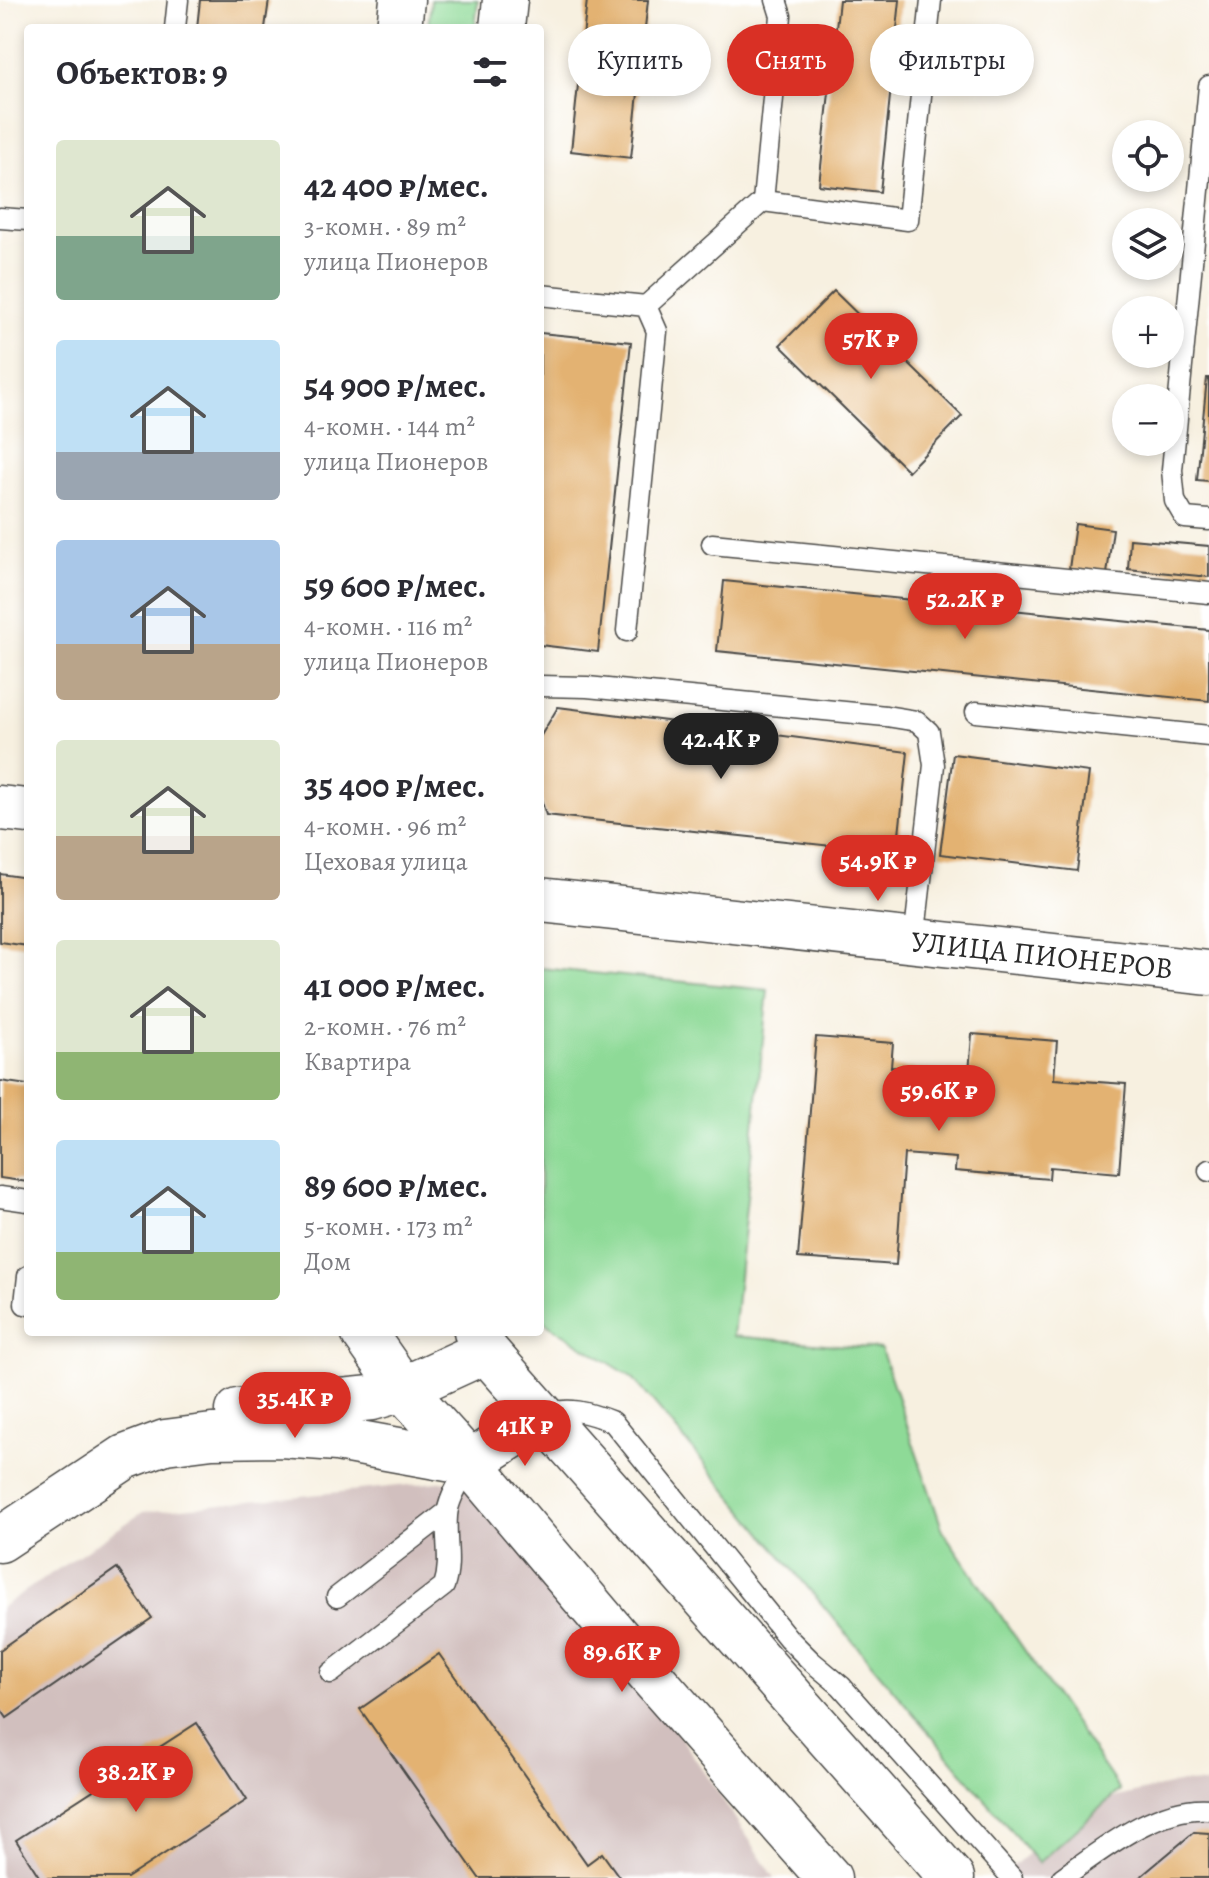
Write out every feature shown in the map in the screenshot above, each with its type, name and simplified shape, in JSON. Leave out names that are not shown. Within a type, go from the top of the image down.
[{"type":"main road","points":[[399,24],[402,0]]},
{"type":"main road","points":[[502,24],[505,0]]},
{"type":"main road","points":[[0,808],[24,811]]},
{"type":"main road","name":"УЛИЦА ПИОНЕРОВ","points":[[544,900],[1209,973]]},
{"type":"main road","points":[[366,1336],[403,1389],[829,1878]]},
{"type":"main road","points":[[0,1540],[125,1457],[165,1442],[202,1422],[240,1411],[372,1398],[403,1389],[481,1342],[697,1592],[952,1878]]},
{"type":"main road","points":[[165,1442],[212,1436],[281,1435],[337,1439],[470,1463],[543,1416]]},
{"type":"lane","points":[[175,24],[178,0]]},
{"type":"lane","points":[[544,295],[646,306],[763,201],[781,16],[776,0]]},
{"type":"lane","points":[[763,201],[908,220],[931,0]]},
{"type":"lane","points":[[1209,86],[1172,470],[1175,501],[1185,518],[1209,520]]},
{"type":"lane","points":[[0,218],[24,220]]},
{"type":"lane","points":[[627,631],[657,331],[646,306]]},
{"type":"lane","points":[[712,544],[1209,593]]},
{"type":"lane","points":[[544,686],[587,687],[917,721],[929,732],[934,765],[914,941]]},
{"type":"lane","points":[[976,712],[1209,736]]},
{"type":"lane","points":[[0,1197],[24,1200]]},
{"type":"lane","points":[[543,1416],[552,1412],[586,1411],[613,1422],[788,1638],[841,1686],[1012,1878]]},
{"type":"lane","points":[[331,1673],[444,1586],[449,1571],[447,1512],[470,1463]]},
{"type":"lane","points":[[337,1597],[447,1512]]},
{"type":"lane","points":[[1062,1878],[1122,1837],[1170,1813],[1193,1808],[1209,1809]]},
{"type":"shaded area","points":[[477,1478],[660,1706],[775,1878],[0,1878],[0,1608],[143,1512]]},
{"type":"shaded area","points":[[1182,1782],[1209,1785],[1209,1878],[999,1878],[1087,1804]]},
{"type":"green space","points":[[431,0],[478,0],[475,24],[428,24]]},
{"type":"green space","points":[[544,968],[768,990],[733,1336],[881,1349],[943,1531],[1120,1790],[1038,1863],[633,1378],[544,1322]]},
{"type":"building","points":[[200,0],[269,0],[266,24],[197,24]]},
{"type":"building","points":[[587,0],[648,0],[645,24],[584,24]]},
{"type":"building","points":[[839,0],[900,0],[898,24],[870,24],[870,96],[890,96],[880,192],[819,185],[829,96],[854,96],[854,24],[836,24]]},
{"type":"building","points":[[577,96],[638,96],[631,158],[571,151]]},
{"type":"building","points":[[834,291],[962,416],[908,471],[780,345]]},
{"type":"building","points":[[544,333],[631,342],[598,652],[544,645]]},
{"type":"building","points":[[1209,378],[1209,481],[1197,480]]},
{"type":"building","points":[[1075,524],[1113,529],[1107,574],[1069,569]]},
{"type":"building","points":[[1130,539],[1209,546],[1209,577],[1128,569]]},
{"type":"building","points":[[724,581],[1209,630],[1209,701],[717,651]]},
{"type":"building","points":[[558,707],[908,752],[897,853],[546,815],[544,730]]},
{"type":"building","points":[[953,754],[1089,772],[1077,871],[940,854]]},
{"type":"building","points":[[0,874],[24,877],[24,945],[0,942]]},
{"type":"building","points":[[972,1034],[1057,1041],[1054,1079],[1126,1084],[1119,1173],[1050,1167],[1049,1179],[955,1171],[956,1158],[904,1154],[896,1265],[798,1258],[816,1037],[893,1043],[891,1067],[969,1073]]},
{"type":"building","points":[[0,1081],[24,1084],[24,1181],[0,1178]]},
{"type":"building","points":[[117,1568],[152,1618],[7,1718],[0,1708],[0,1650]]},
{"type":"building","points":[[439,1654],[587,1864],[602,1853],[620,1878],[479,1878],[360,1709]]},
{"type":"building","points":[[197,1723],[247,1800],[127,1878],[40,1878],[16,1840]]},
{"type":"building","points":[[1194,1832],[1209,1833],[1209,1878],[1139,1878]]}]
